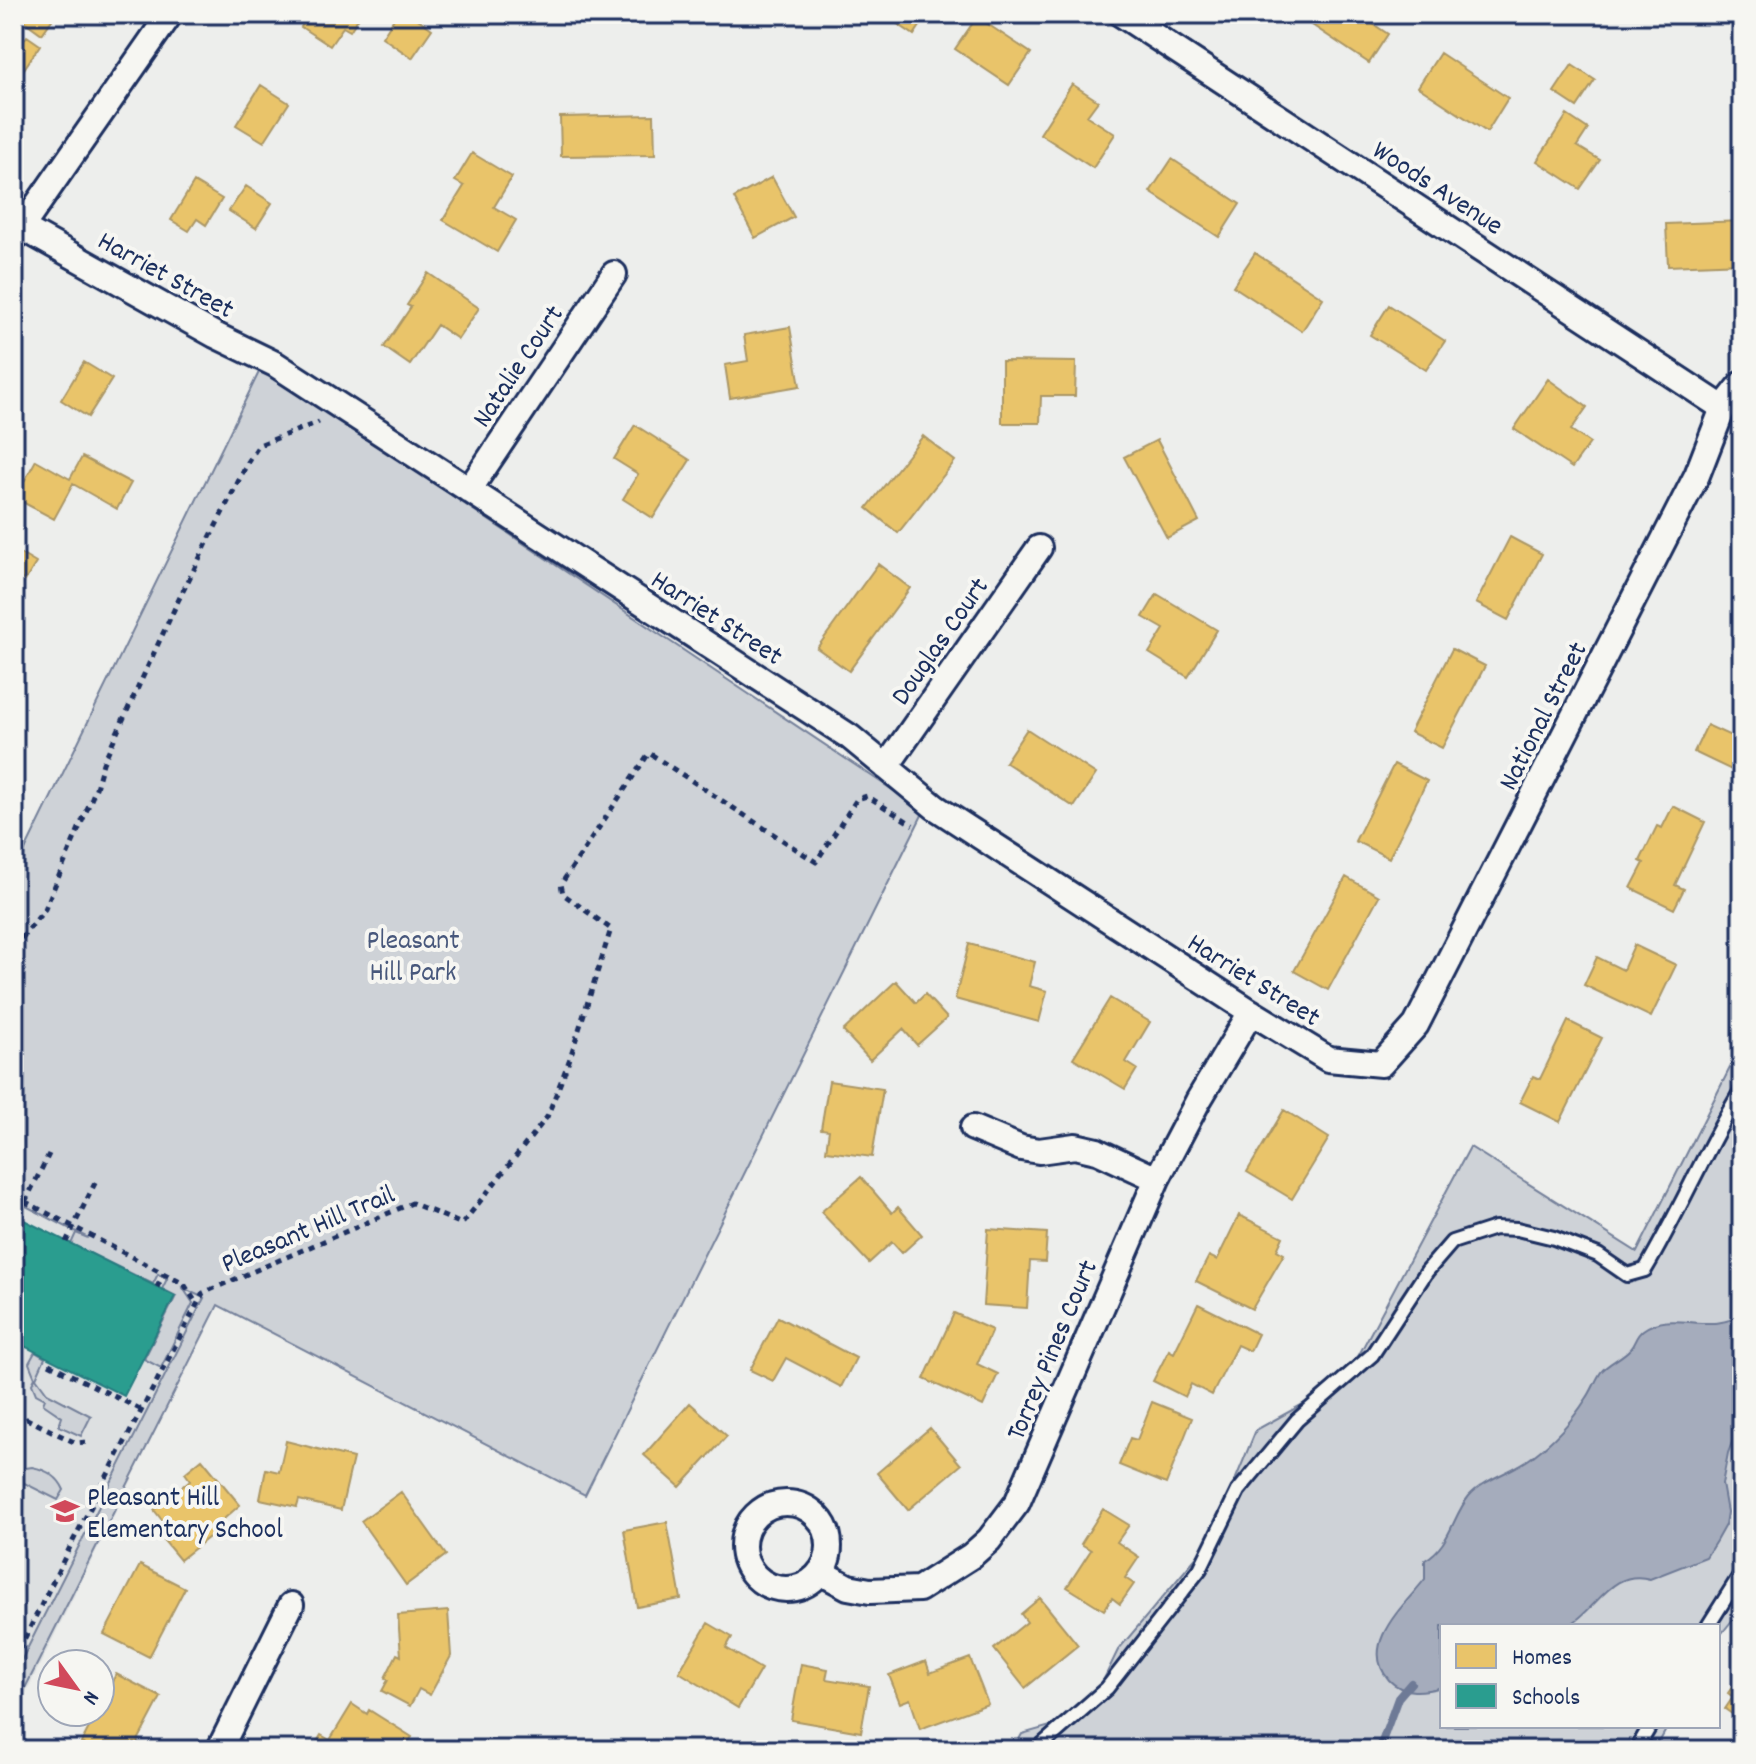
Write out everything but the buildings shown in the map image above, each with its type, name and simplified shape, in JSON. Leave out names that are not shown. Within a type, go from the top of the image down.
[{"type":"street","points":[[16,229],[170,14]]},
{"type":"street","name":"Woods Avenue","points":[[1121,14],[1723,408]]},
{"type":"street","name":"Harriet Street","points":[[16,229],[275,364],[840,731],[935,807],[1251,1012],[1328,1059],[1381,1064]]},
{"type":"street","name":"Natalie Court","points":[[469,490],[614,274]]},
{"type":"street","name":"National Street","points":[[1381,1064],[1416,1025],[1697,475],[1723,408],[1742,384]]},
{"type":"street","name":"Douglas Court","points":[[886,767],[1039,548]]},
{"type":"street","name":"Torrey Pines Court","points":[[820,1572],[848,1587],[870,1591],[919,1589],[971,1556],[996,1532],[1017,1503],[1157,1179],[1198,1101],[1251,1012]]},
{"type":"street","points":[[973,1128],[1021,1148],[1039,1151],[1075,1146],[1097,1151],[1157,1179]]},
{"type":"street","points":[[219,1750],[291,1605]]},
{"type":"lane","points":[[1036,1750],[1107,1688],[1200,1569],[1238,1491],[1297,1420],[1372,1355],[1427,1271],[1452,1242],[1495,1228],[1517,1229],[1554,1238],[1598,1255],[1627,1275],[1645,1270],[1711,1141],[1742,1089]]},
{"type":"lane","points":[[1709,1624],[1742,1572]]},
{"type":"lane","points":[[1636,1750],[1649,1728]]},
{"type":"path","points":[[14,948],[45,909],[96,788],[103,763],[178,601],[248,462],[259,445],[322,420]]},
{"type":"path","name":"Pleasant Hill Trail","points":[[14,1660],[203,1293],[412,1203],[462,1224],[547,1117],[611,929],[563,894],[561,884],[649,753],[816,862],[857,799],[867,796],[913,825]]},
{"type":"path","points":[[25,1202],[49,1154]]},
{"type":"path","points":[[66,1242],[96,1181]]},
{"type":"path","points":[[14,1196],[184,1284],[198,1304]]},
{"type":"path","points":[[157,1287],[164,1274]]},
{"type":"path","points":[[14,1358],[18,1343]]},
{"type":"path","points":[[49,1364],[142,1410]]},
{"type":"path","points":[[14,1381],[17,1422],[27,1419],[76,1443],[86,1442]]},
{"type":"shaded area","name":"Pleasant Hill Elementary School","points":[[14,1200],[218,1305],[48,1648],[36,1648],[36,1673],[14,1717]]},
{"type":"green space","name":"Pleasant Hill Park","points":[[261,368],[924,811],[585,1495],[218,1305],[45,1648],[36,1648],[36,1666],[14,1710],[14,1675],[204,1298],[183,1288],[193,1303],[161,1368],[144,1359],[176,1296],[162,1289],[167,1279],[158,1274],[153,1284],[71,1244],[76,1233],[88,1238],[14,1200],[14,873]]},
{"type":"green space","points":[[1742,1044],[1742,1608],[1720,1636],[1720,1624],[1440,1624],[1440,1728],[1667,1728],[1655,1750],[1013,1750],[1022,1734],[1086,1716],[1118,1650],[1210,1541],[1256,1430],[1345,1381],[1470,1147],[1637,1252]]},
{"type":"green space","points":[[35,1352],[45,1358],[36,1378],[47,1393],[91,1416],[81,1436],[59,1426],[62,1417],[43,1404],[45,1399],[36,1394],[32,1384],[35,1378],[29,1363]]},
{"type":"green space","points":[[32,1467],[47,1472],[59,1481],[64,1490],[58,1500],[16,1479],[20,1469]]},
{"type":"water","points":[[1742,1313],[1742,1424],[1728,1453],[1722,1484],[1727,1512],[1725,1525],[1706,1557],[1650,1579],[1625,1579],[1605,1592],[1571,1624],[1440,1624],[1440,1687],[1407,1690],[1389,1680],[1381,1667],[1381,1640],[1396,1614],[1425,1579],[1425,1560],[1440,1547],[1469,1496],[1483,1484],[1524,1462],[1554,1438],[1590,1393],[1601,1372],[1630,1349],[1643,1330],[1667,1321],[1718,1323]]},
{"type":"waterway","points":[[1379,1750],[1398,1698],[1411,1683]]},
{"type":"place","name":"Pleasant Hill Elementary School","points":[[65,1511]]}]
